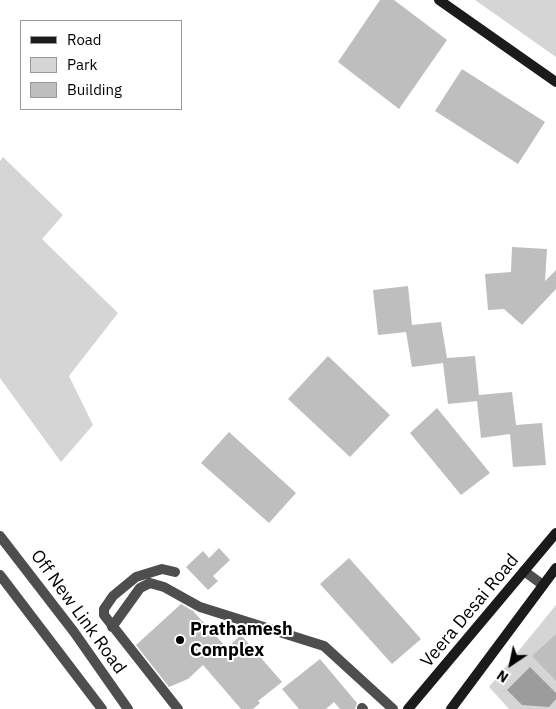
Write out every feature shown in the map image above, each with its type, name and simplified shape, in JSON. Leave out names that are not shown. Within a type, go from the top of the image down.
[{"type":"street","points":[[439,0],[556,82]]},
{"type":"street","name":"Veera Desai Road","points":[[408,709],[556,533]]},
{"type":"street","name":"Off New Link Road","points":[[0,536],[74,632],[128,709]]},
{"type":"street","points":[[451,709],[556,568]]},
{"type":"street","points":[[175,572],[162,569],[150,571],[136,577],[124,586],[104,609],[104,615],[178,709]]},
{"type":"street","points":[[524,571],[543,585]]},
{"type":"street","points":[[0,575],[102,709]]},
{"type":"street","points":[[112,627],[140,588],[150,583],[164,587],[200,608],[324,646],[393,709]]},
{"type":"green space","points":[[475,0],[556,0],[556,57]]},
{"type":"green space","points":[[3,157],[63,215],[42,239],[118,313],[69,376],[93,425],[61,462],[0,378],[0,161]]},
{"type":"green space","points":[[556,605],[556,709],[509,709],[489,687]]},
{"type":"shaded area","points":[[530,667],[556,693],[556,699],[549,707],[522,705],[507,690]]},
{"type":"building","points":[[380,0],[394,0],[447,40],[399,109],[338,62]]},
{"type":"building","points":[[462,69],[545,122],[518,164],[435,111]]},
{"type":"building","points":[[512,247],[547,249],[545,281],[556,270],[556,289],[522,325],[504,309],[488,310],[485,274],[511,272]]},
{"type":"building","points":[[408,286],[412,325],[441,322],[447,358],[475,356],[479,395],[512,392],[516,425],[542,423],[546,465],[513,467],[510,434],[481,438],[477,401],[448,404],[443,363],[412,367],[406,332],[378,335],[373,290]]},
{"type":"building","points":[[328,356],[390,415],[350,457],[288,399]]},
{"type":"building","points":[[437,408],[490,473],[461,495],[410,433]]},
{"type":"building","points":[[229,432],[296,493],[269,523],[201,463]]},
{"type":"building","points":[[219,548],[230,560],[213,576],[218,581],[208,590],[186,567],[203,551],[209,558]]},
{"type":"building","points":[[349,558],[421,639],[392,664],[320,584]]},
{"type":"building","points":[[181,604],[193,611],[227,648],[241,635],[282,682],[258,701],[260,703],[253,709],[241,709],[203,665],[188,679],[169,687],[136,645]]},
{"type":"building","points":[[556,634],[556,681],[532,656]]},
{"type":"building","points":[[320,659],[357,703],[355,709],[340,709],[334,702],[326,709],[299,709],[282,689]]},
{"type":"place","name":"Prathamesh Complex","points":[[180,640]]}]
